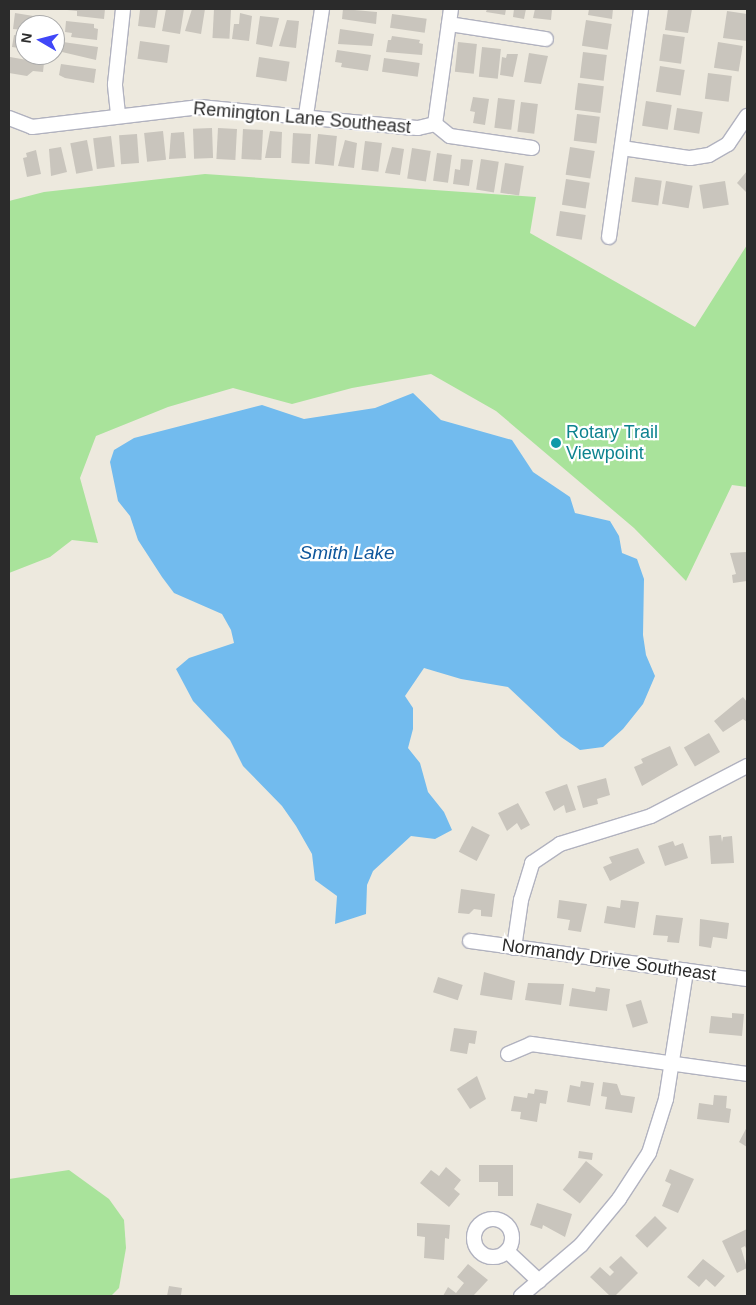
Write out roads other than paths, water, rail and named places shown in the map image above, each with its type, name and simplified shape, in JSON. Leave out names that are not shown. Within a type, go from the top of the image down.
[{"type":"street","points":[[118,114],[115,84],[124,9]]},
{"type":"street","points":[[306,115],[322,9]]},
{"type":"street","points":[[435,124],[451,9]]},
{"type":"street","points":[[609,237],[642,9]]},
{"type":"street","points":[[448,24],[546,39]]},
{"type":"street","name":"Remington Lane Southeast","points":[[9,118],[32,127],[118,114],[200,107],[306,115],[418,128],[435,124],[450,136],[532,148]]},
{"type":"street","points":[[622,148],[690,158],[709,155],[728,144],[747,116]]},
{"type":"street","points":[[514,948],[521,900],[532,863],[560,844],[650,816],[747,766]]},
{"type":"street","name":"Normandy Drive Southeast","points":[[470,941],[747,979]]},
{"type":"street","points":[[521,1296],[581,1245],[619,1199],[649,1153],[666,1099],[686,971]]},
{"type":"street","points":[[508,1054],[531,1044],[747,1074]]},
{"type":"street","points":[[507,1251],[539,1281]]},
{"type":"water","name":"Smith Lake","points":[[413,393],[441,420],[512,440],[533,472],[570,497],[575,513],[610,521],[619,536],[622,553],[637,559],[644,579],[643,635],[646,655],[655,676],[643,704],[623,729],[603,747],[580,750],[561,737],[508,687],[461,679],[424,668],[405,696],[413,708],[413,729],[408,748],[420,763],[428,792],[444,812],[452,830],[435,839],[411,836],[373,871],[367,885],[366,914],[335,924],[337,896],[315,880],[312,854],[296,826],[282,806],[243,766],[230,740],[193,701],[176,669],[189,658],[234,643],[231,630],[222,614],[174,593],[162,577],[138,540],[130,516],[118,501],[110,462],[114,450],[134,438],[262,405],[304,419],[375,408]]},
{"type":"place","name":"Rotary Trail Viewpoint","points":[[556,443]]}]
